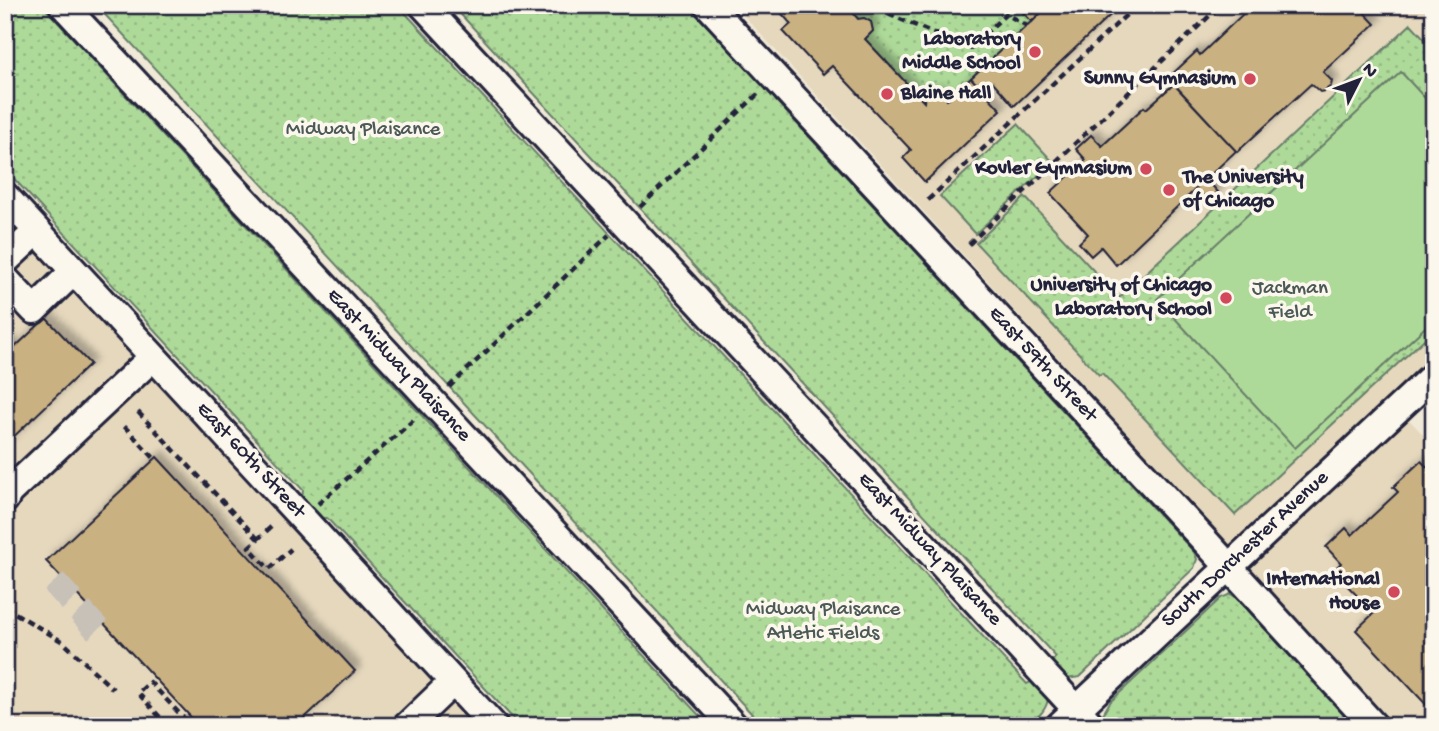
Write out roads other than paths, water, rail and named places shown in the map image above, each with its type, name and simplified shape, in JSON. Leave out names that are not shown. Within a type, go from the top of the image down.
[{"type":"street","name":"East Midway Plaisance","points":[[63,5],[734,726]]},
{"type":"street","name":"East Midway Plaisance","points":[[423,5],[1075,720]]},
{"type":"street","name":"East 59th Street","points":[[708,5],[1374,726]]},
{"type":"street","name":"East 60th Street","points":[[5,196],[494,726]]},
{"type":"street","points":[[5,261],[37,231]]},
{"type":"street","points":[[5,279],[34,310],[74,271]]},
{"type":"street","points":[[5,499],[9,492],[153,357]]},
{"type":"street","name":"South Dorchester Avenue","points":[[1075,720],[1229,566],[1434,375]]},
{"type":"street","points":[[407,726],[453,682]]},
{"type":"tunnel","points":[[54,582],[105,638]]},
{"type":"place","name":"Laboratory Middle School","points":[[1035,52]]},
{"type":"place","name":"Sunny Gymnasium","points":[[1250,79]]},
{"type":"place","name":"Blaine Hall","points":[[887,94]]},
{"type":"place","name":"Kovler Gymnasium","points":[[1146,169]]},
{"type":"place","name":"The University of Chicago","points":[[1169,190]]},
{"type":"place","name":"University of Chicago Laboratory School","points":[[1226,298]]},
{"type":"place","name":"International House","points":[[1394,592]]},
{"type":"park label","name":"Midway Plaisance","points":[[363,130]]},
{"type":"park label","name":"Jackman Field","points":[[1290,301]]},
{"type":"park label","name":"Midway Plaisance Atletic Fields","points":[[823,622]]}]
